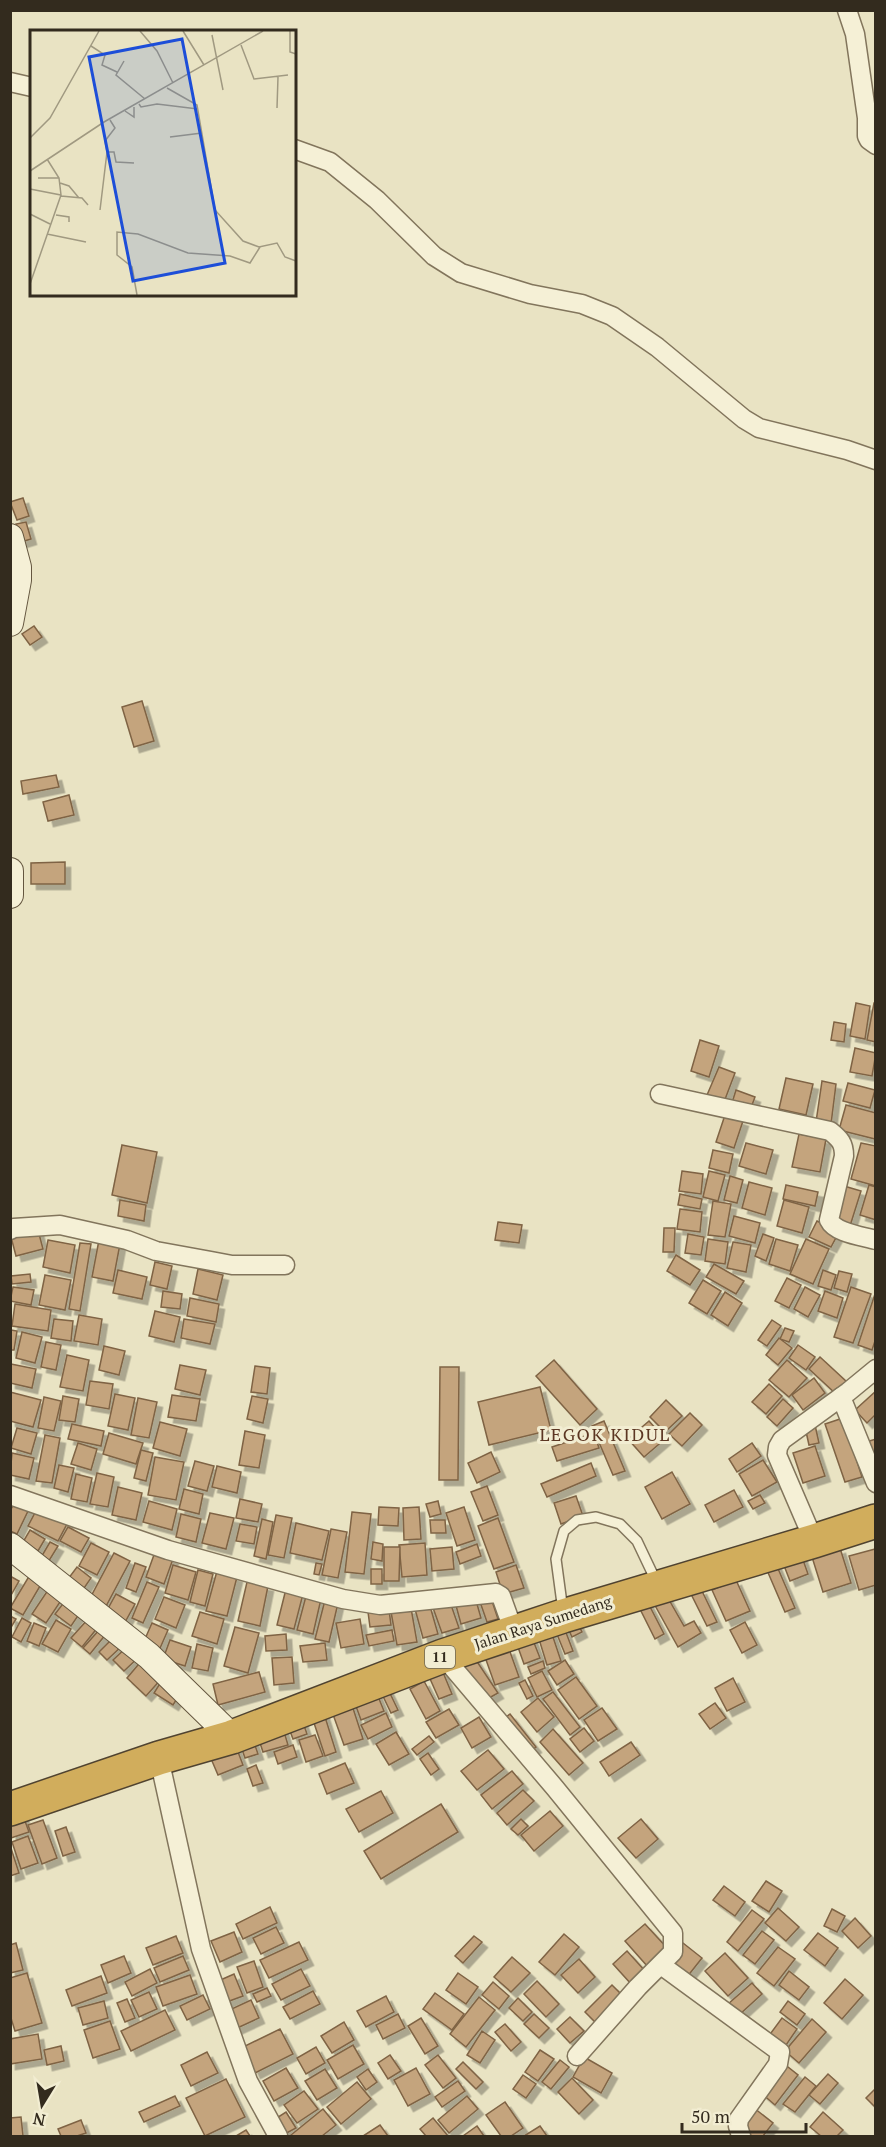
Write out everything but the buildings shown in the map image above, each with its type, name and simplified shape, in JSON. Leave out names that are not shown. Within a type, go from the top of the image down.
[{"type":"highway","name":"Jalan Raya Sumedang","points":[[10,1809],[159,1758],[232,1737],[443,1656],[514,1632],[876,1521]]},
{"type":"street","points":[[847,10],[855,34],[867,118],[867,136],[876,145]]},
{"type":"street","points":[[10,82],[30,87]]},
{"type":"street","points":[[296,150],[330,162],[377,200],[434,256],[461,273],[530,294],[582,304],[612,316],[657,347],[744,419],[759,428],[847,450],[876,460]]},
{"type":"street","points":[[10,537],[18,567],[18,580],[10,622]]},
{"type":"street","points":[[10,871],[10,895]]},
{"type":"street","points":[[660,1094],[830,1131],[840,1139],[844,1147],[844,1156],[829,1220],[832,1225],[842,1230],[876,1240]]},
{"type":"street","points":[[10,1230],[60,1225],[127,1240],[156,1251],[232,1265],[285,1265]]},
{"type":"street","points":[[814,1541],[777,1455],[778,1447],[782,1440],[876,1369]]},
{"type":"street","points":[[841,1397],[876,1483]]},
{"type":"street","points":[[10,1495],[168,1550],[342,1599],[380,1605],[496,1593],[501,1596],[514,1632]]},
{"type":"street","points":[[10,1546],[149,1656],[232,1737]]},
{"type":"street","points":[[443,1656],[555,1788],[673,1933],[673,1952],[638,1987],[577,2056]]},
{"type":"street","points":[[159,1758],[201,1949],[248,2081],[278,2136]]},
{"type":"street","points":[[661,1965],[780,2052],[778,2064],[739,2118],[738,2126],[741,2136]]},
{"type":"lane","points":[[563,1616],[556,1559],[564,1531],[577,1520],[596,1517],[620,1524],[638,1541],[659,1586]]},
{"type":"district","name":"LEGOK KIDUL","points":[[605,1435]]}]
